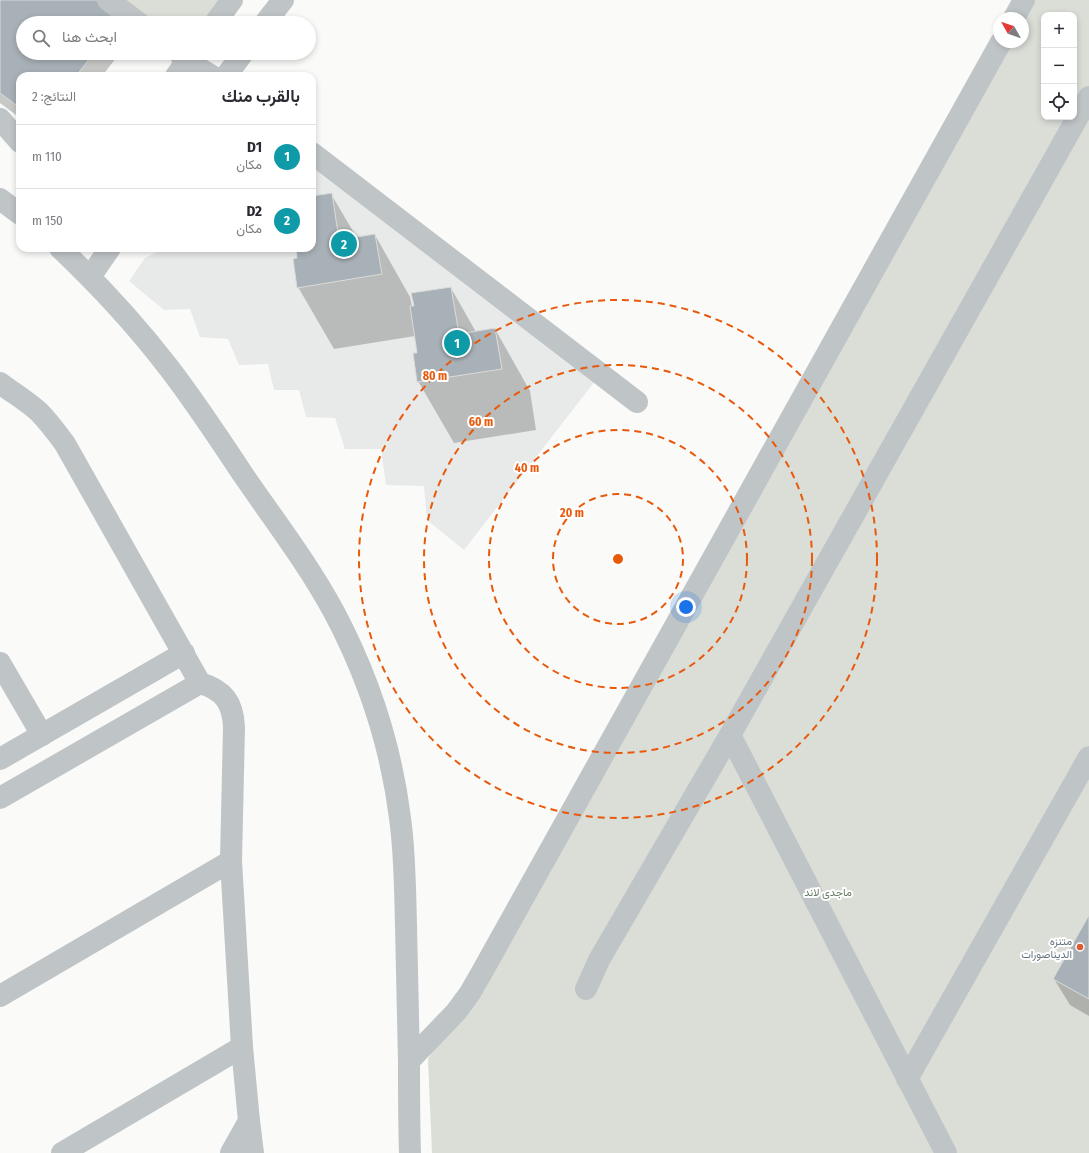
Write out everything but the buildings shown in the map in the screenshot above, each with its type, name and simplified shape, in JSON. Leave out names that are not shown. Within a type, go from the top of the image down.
[{"type":"street","points":[[108,0],[130,16]]},
{"type":"street","points":[[220,16],[232,0]]},
{"type":"street","points":[[270,16],[283,0]]},
{"type":"street","points":[[1017,12],[1024,0]]},
{"type":"street","points":[[409,1061],[456,1012],[470,993],[998,48]]},
{"type":"street","points":[[184,60],[205,72]]},
{"type":"street","points":[[229,72],[238,60]]},
{"type":"street","points":[[586,988],[599,960],[730,735],[1089,97]]},
{"type":"street","points":[[0,119],[16,137]]},
{"type":"street","points":[[316,155],[637,402]]},
{"type":"street","points":[[0,199],[16,211]]},
{"type":"street","points":[[64,252],[118,307],[145,337],[170,369],[310,573],[333,611],[353,650],[367,684],[383,733],[394,776],[401,819],[404,863],[410,1153]]},
{"type":"street","points":[[90,277],[107,252]]},
{"type":"street","points":[[2,387],[39,412],[53,427],[65,444],[200,683],[219,691],[226,698],[231,707],[234,717],[231,861],[242,1047],[253,1153]]},
{"type":"street","points":[[3,749],[42,735],[184,654]]},
{"type":"street","points":[[0,663],[42,735]]},
{"type":"street","points":[[0,798],[200,683]]},
{"type":"street","points":[[730,735],[946,1153]]},
{"type":"street","points":[[907,1079],[1089,757]]},
{"type":"street","points":[[0,996],[231,861]]},
{"type":"street","points":[[62,1153],[242,1047]]},
{"type":"street","points":[[232,1153],[249,1121]]},
{"type":"shaded area","points":[[316,155],[599,376],[464,550],[427,520],[424,486],[386,485],[381,449],[345,449],[335,418],[306,417],[299,390],[274,390],[268,364],[239,365],[228,339],[200,337],[190,309],[164,310],[129,281],[145,258],[156,252],[316,252]]},
{"type":"green space","points":[[114,0],[232,0],[220,16],[133,16]]},
{"type":"green space","name":"ماجدی لاند","points":[[1033,0],[1089,0],[1089,1153],[432,1153],[428,1059],[584,794],[1007,48],[1029,48],[1029,12],[1026,12]]},
{"type":"place","name":"D2","points":[[344,244]]},
{"type":"place","name":"D1","points":[[457,343]]},
{"type":"place","name":"متنزه الديناصورات","points":[[1080,947]]}]
